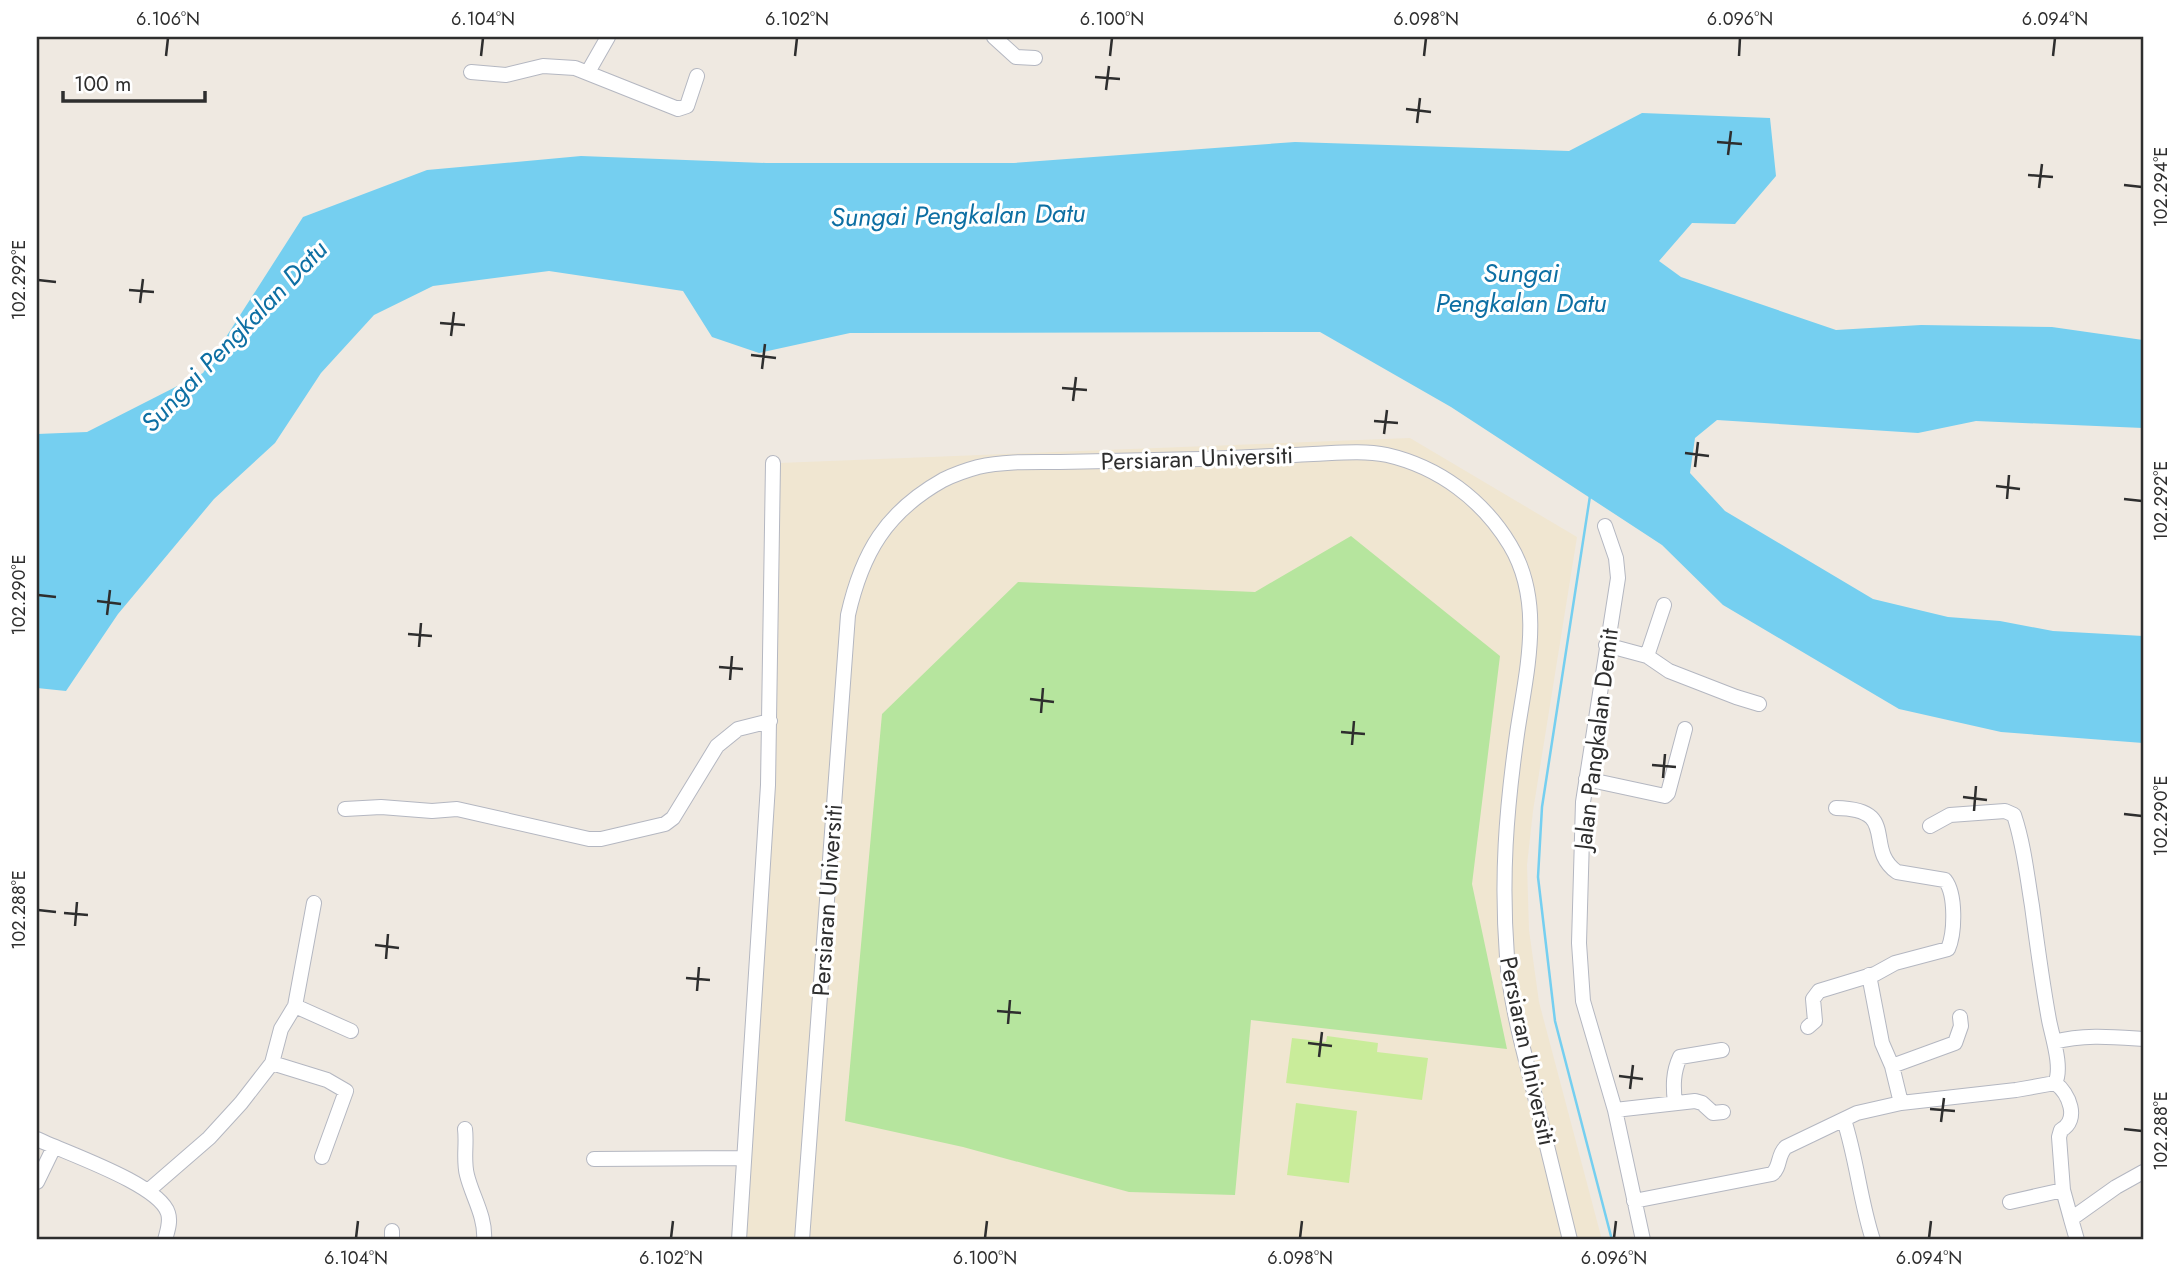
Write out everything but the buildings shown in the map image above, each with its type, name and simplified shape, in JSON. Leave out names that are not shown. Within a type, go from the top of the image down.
[{"type":"street","points":[[588,72],[608,37]]},
{"type":"street","points":[[994,37],[1016,57],[1035,58]]},
{"type":"street","points":[[471,72],[506,75],[543,66],[575,68],[678,109],[687,106],[698,76]]},
{"type":"street","name":"Persiaran Universiti","points":[[802,1240],[848,615],[856,580],[868,553],[891,520],[915,499],[946,478],[978,467],[1016,463],[1203,459],[1349,452],[1385,455],[1419,465],[1445,478],[1474,499],[1495,523],[1512,548],[1524,578],[1532,615],[1506,810],[1503,870],[1507,960],[1520,1036],[1570,1240]]},
{"type":"street","points":[[739,1240],[768,785],[774,463]]},
{"type":"street","name":"Jalan Pangkalan Demit","points":[[1605,526],[1616,558],[1618,578],[1586,779],[1579,943],[1583,1001],[1615,1110],[1643,1240]]},
{"type":"street","points":[[1647,656],[1664,605]]},
{"type":"street","points":[[1606,645],[1647,656],[1670,671],[1759,704]]},
{"type":"street","points":[[345,809],[457,809],[589,839],[601,839],[665,824],[679,809],[717,746],[738,729],[770,721]]},
{"type":"street","points":[[1586,779],[1665,796],[1685,729]]},
{"type":"street","points":[[1808,1027],[1815,1021],[1814,995],[1819,991],[1869,975],[1895,963],[1948,949],[1953,934],[1951,890],[1945,880],[1897,872],[1890,867],[1874,820],[1868,813],[1853,808],[1836,808]]},
{"type":"street","points":[[1634,1201],[1772,1174],[1777,1169],[1779,1156],[1786,1147],[1857,1113],[1902,1102],[2027,1089],[2055,1083],[2058,1079],[2058,1068],[2044,995],[2024,853],[2014,815],[2005,811],[1950,815],[1930,826]]},
{"type":"street","points":[[149,1190],[209,1138],[272,1063],[281,1029],[295,1006],[314,903]]},
{"type":"street","points":[[1869,975],[1882,1043],[1902,1102]]},
{"type":"street","points":[[295,1006],[351,1031]]},
{"type":"street","points":[[1892,1066],[1955,1043],[1961,1026],[1960,1017]]},
{"type":"street","points":[[2054,1042],[2088,1038],[2143,1039]]},
{"type":"street","points":[[1675,1103],[1673,1085],[1675,1067],[1680,1057],[1722,1050]]},
{"type":"street","points":[[272,1063],[327,1080],[346,1091],[322,1157]]},
{"type":"street","points":[[2055,1083],[2069,1097],[2069,1122],[2067,1127],[2061,1130],[2059,1137],[2063,1190],[2077,1240]]},
{"type":"street","points":[[1615,1110],[1698,1101],[1709,1111],[1723,1112]]},
{"type":"street","points":[[1844,1120],[1854,1150],[1864,1213],[1873,1240]]},
{"type":"street","points":[[465,1129],[467,1175],[485,1232],[484,1240]]},
{"type":"street","points":[[37,1139],[149,1190],[169,1214],[166,1240]]},
{"type":"street","points":[[37,1182],[54,1147]]},
{"type":"street","points":[[594,1159],[743,1158]]},
{"type":"street","points":[[2071,1219],[2116,1187],[2143,1172]]},
{"type":"street","points":[[2010,1202],[2063,1190]]},
{"type":"shaded area","points":[[1410,438],[1577,537],[1533,811],[1527,865],[1529,930],[1539,1002],[1602,1240],[743,1240],[779,463]]},
{"type":"green space","points":[[1351,536],[1500,656],[1472,884],[1507,1049],[1251,1020],[1235,1195],[1129,1192],[963,1147],[845,1121],[882,714],[1018,582],[1255,592]]},
{"type":"green space","points":[[1327,1036],[1378,1043],[1377,1052],[1428,1058],[1422,1100],[1286,1083],[1292,1038],[1326,1042]]},
{"type":"green space","points":[[1296,1103],[1357,1111],[1349,1183],[1287,1175]]},
{"type":"water","name":"Sungai Pengkalan Datu","points":[[1642,113],[1770,118],[1776,176],[1735,224],[1692,223],[1659,261],[1681,277],[1836,330],[1921,325],[2052,327],[2143,340],[2143,428],[1976,421],[1918,433],[1717,420],[1695,438],[1690,473],[1725,511],[1873,599],[1948,617],[2000,621],[2053,631],[2143,636],[2143,743],[2001,732],[1899,709],[1723,605],[1662,545],[1451,407],[1320,332],[850,333],[759,353],[712,337],[683,291],[549,271],[433,286],[374,315],[321,373],[275,443],[214,499],[118,614],[66,691],[37,688],[37,434],[87,432],[203,373],[303,217],[427,170],[581,156],[766,163],[1014,163],[1295,142],[1569,151]]},
{"type":"waterway","points":[[1590,496],[1542,807],[1538,877],[1555,1021],[1612,1240]]}]
